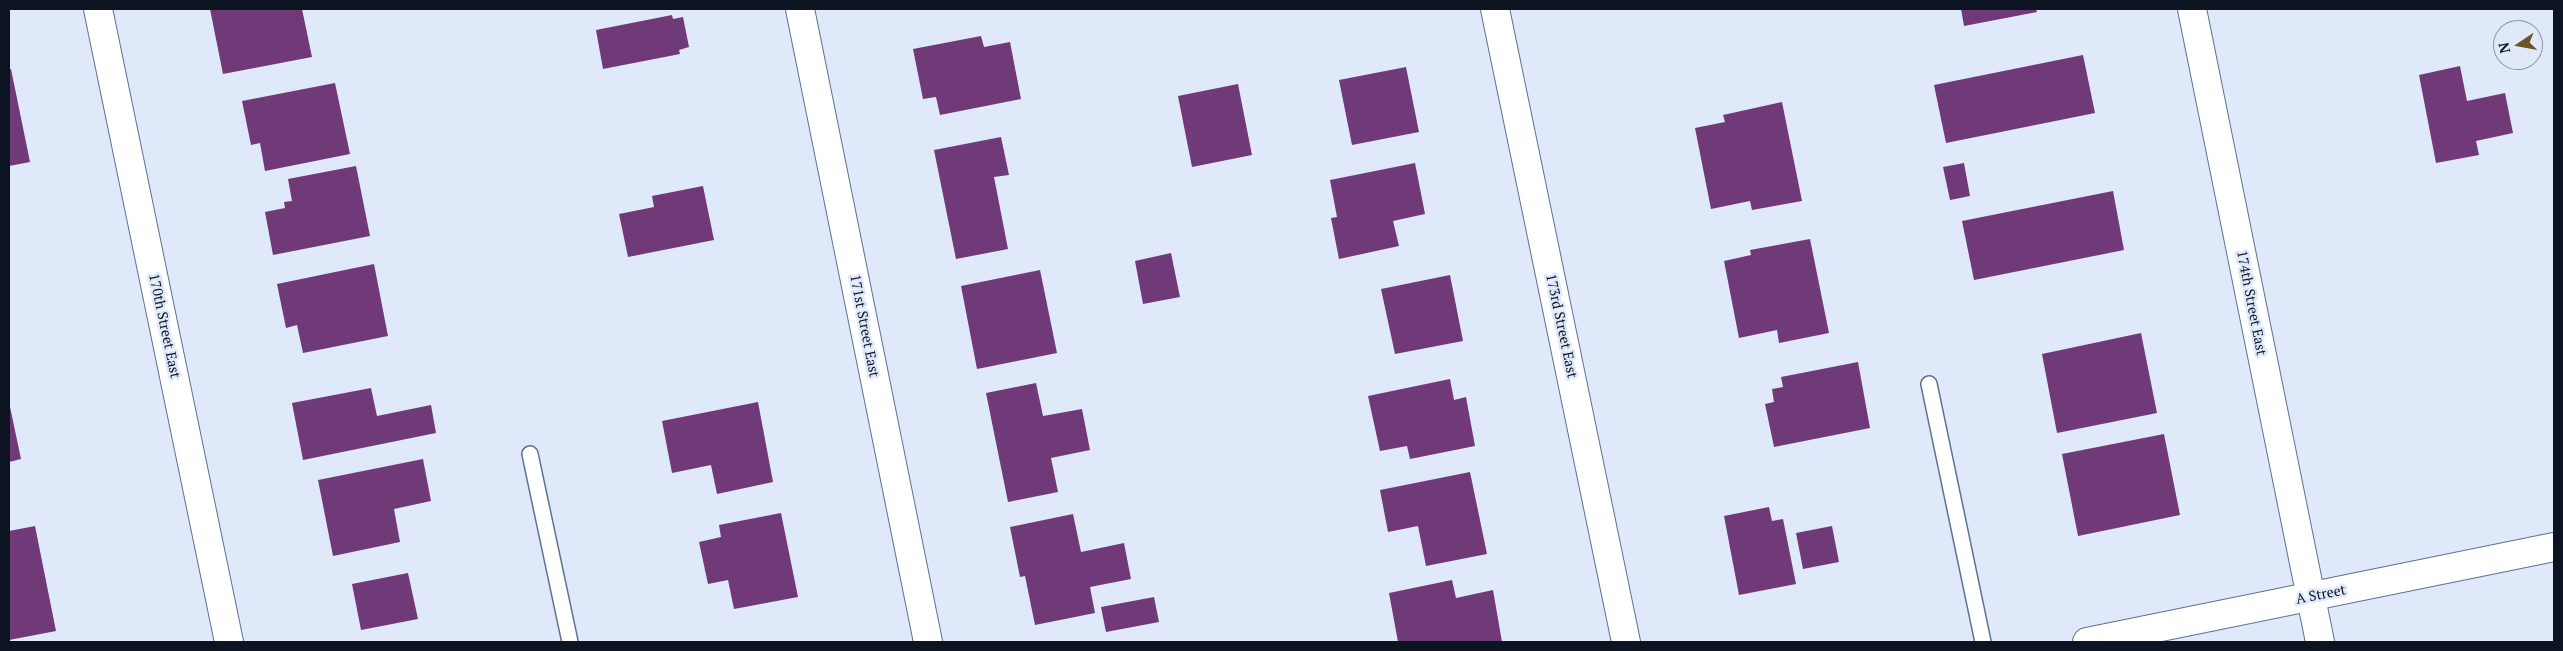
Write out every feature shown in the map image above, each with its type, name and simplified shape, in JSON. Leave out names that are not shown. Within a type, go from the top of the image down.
[{"type":"street","name":"170th Street East","points":[[98,9],[229,642]]},
{"type":"street","name":"171st Street East","points":[[800,9],[928,642]]},
{"type":"street","name":"173rd Street East","points":[[1495,9],[1626,642]]},
{"type":"street","name":"174th Street East","points":[[2192,9],[2320,642]]},
{"type":"street","name":"A Street","points":[[2087,642],[2554,548]]},
{"type":"lane","points":[[1930,384],[1983,642]]},
{"type":"lane","points":[[530,454],[570,642]]},
{"type":"building","points":[[210,9],[302,9],[312,57],[223,74]]},
{"type":"building","points":[[1961,9],[2036,9],[2037,12],[1964,26]]},
{"type":"building","points":[[672,15],[673,19],[683,17],[689,47],[679,50],[680,54],[603,69],[596,30]]},
{"type":"building","points":[[981,36],[984,47],[1010,42],[1021,99],[940,115],[936,97],[923,99],[913,49]]},
{"type":"building","points":[[2083,55],[2095,113],[1946,143],[1934,85]]},
{"type":"building","points":[[2460,66],[2467,101],[2505,93],[2513,133],[2476,141],[2479,155],[2436,163],[2419,75]]},
{"type":"building","points":[[1406,67],[1419,132],[1352,145],[1339,80]]},
{"type":"building","points":[[9,69],[11,69],[30,162],[9,166]]},
{"type":"building","points":[[335,83],[350,154],[265,171],[260,143],[251,145],[242,101]]},
{"type":"building","points":[[1238,84],[1252,155],[1192,167],[1178,96]]},
{"type":"building","points":[[1782,102],[1802,201],[1752,210],[1750,201],[1711,209],[1695,128],[1725,122],[1723,115]]},
{"type":"building","points":[[1001,137],[1009,175],[994,177],[1008,249],[956,259],[934,150]]},
{"type":"building","points":[[1415,163],[1425,214],[1393,221],[1399,246],[1339,259],[1331,218],[1337,217],[1330,180]]},
{"type":"building","points":[[1964,163],[1970,196],[1950,200],[1943,167]]},
{"type":"building","points":[[356,166],[370,236],[273,255],[265,212],[285,208],[284,202],[292,201],[288,179]]},
{"type":"building","points":[[703,186],[714,240],[628,257],[619,214],[654,207],[652,196]]},
{"type":"building","points":[[2113,191],[2124,250],[1974,280],[1962,221]]},
{"type":"building","points":[[1810,239],[1829,333],[1779,343],[1777,330],[1739,338],[1724,261],[1751,255],[1750,250]]},
{"type":"building","points":[[1171,253],[1180,297],[1143,304],[1135,261]]},
{"type":"building","points":[[374,264],[388,336],[303,353],[297,325],[286,328],[277,284]]},
{"type":"building","points":[[1040,270],[1057,353],[977,369],[961,286]]},
{"type":"building","points":[[1450,275],[1463,341],[1395,354],[1381,289]]},
{"type":"building","points":[[2141,333],[2157,413],[2057,433],[2042,354]]},
{"type":"building","points":[[1858,362],[1870,428],[1774,447],[1765,404],[1774,402],[1772,389],[1783,387],[1781,377]]},
{"type":"building","points":[[1450,379],[1454,400],[1466,397],[1475,446],[1410,459],[1407,446],[1380,451],[1368,396]]},
{"type":"building","points":[[1036,383],[1043,416],[1082,409],[1090,450],[1051,458],[1058,492],[1008,502],[986,393]]},
{"type":"building","points":[[371,388],[377,416],[431,405],[436,433],[303,460],[292,403]]},
{"type":"building","points":[[9,402],[21,459],[9,462]]},
{"type":"building","points":[[758,402],[773,482],[717,494],[711,465],[672,473],[662,421]]},
{"type":"building","points":[[2164,434],[2180,515],[2078,536],[2062,454]]},
{"type":"building","points":[[423,459],[431,501],[394,509],[400,542],[333,556],[318,480]]},
{"type":"building","points":[[1470,472],[1487,554],[1426,566],[1418,526],[1388,532],[1380,490]]},
{"type":"building","points":[[1769,507],[1772,521],[1783,519],[1796,584],[1739,595],[1724,516]]},
{"type":"building","points":[[781,513],[798,597],[734,609],[728,580],[708,584],[699,542],[721,537],[719,525]]},
{"type":"building","points":[[1073,514],[1081,552],[1124,543],[1131,579],[1090,587],[1095,613],[1035,625],[1025,576],[1020,577],[1010,527]]},
{"type":"building","points":[[35,526],[56,631],[9,640],[9,531]]},
{"type":"building","points":[[1832,526],[1839,562],[1803,569],[1796,533]]},
{"type":"building","points":[[408,573],[418,619],[361,630],[352,584]]},
{"type":"building","points":[[1452,580],[1456,598],[1493,590],[1502,642],[1398,642],[1389,593]]},
{"type":"building","points":[[1154,597],[1159,622],[1106,632],[1101,607]]}]
